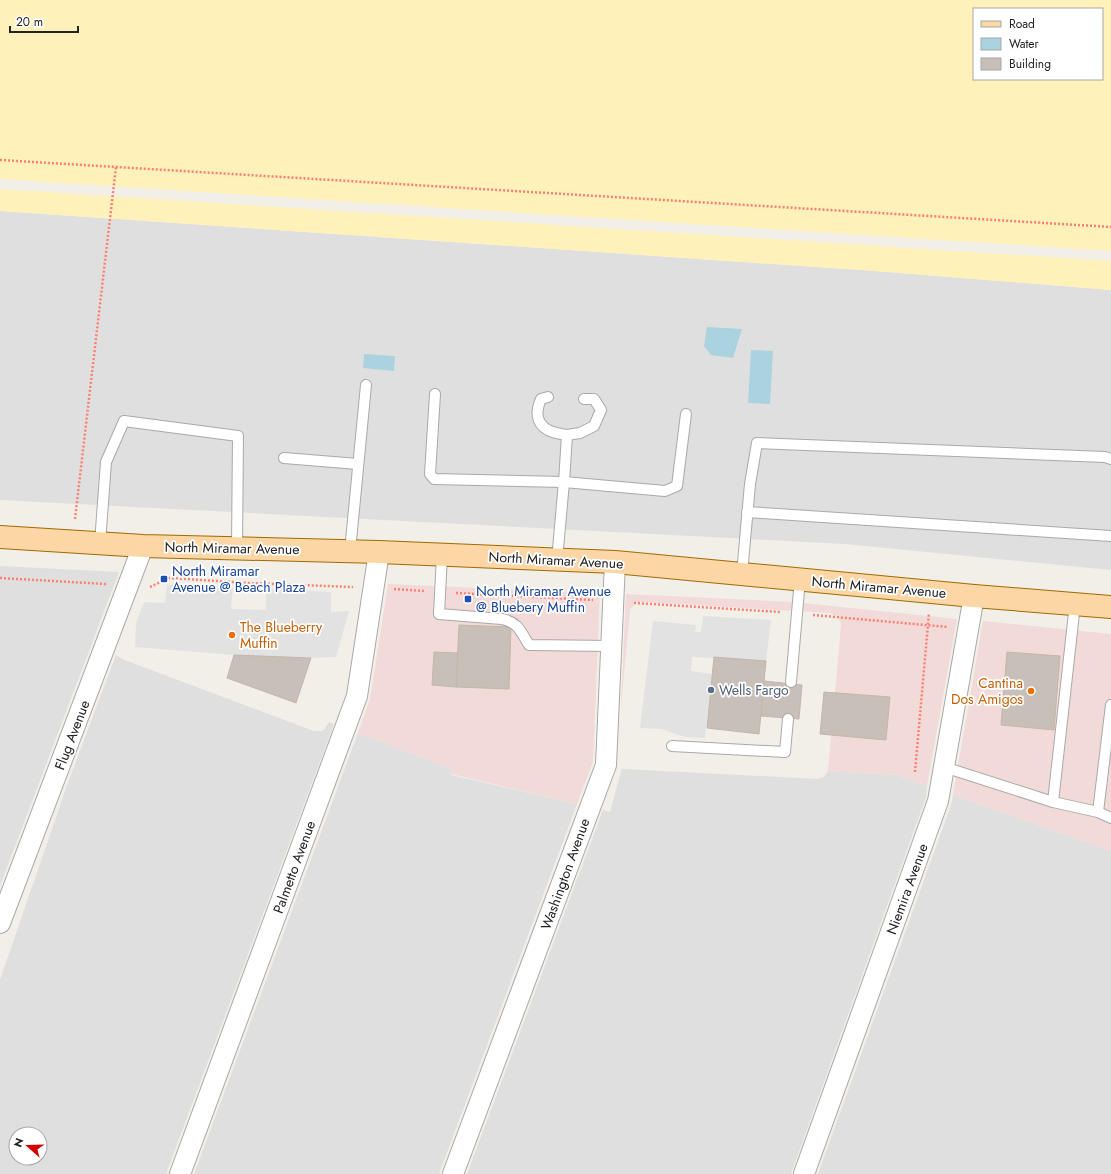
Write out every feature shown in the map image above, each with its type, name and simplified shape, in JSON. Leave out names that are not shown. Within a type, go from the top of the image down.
[{"type":"main road","name":"North Miramar Avenue","points":[[0,537],[143,546],[350,551],[614,562],[974,596],[1111,607]]},
{"type":"street","name":"Flug Avenue","points":[[0,923],[143,546]]},
{"type":"street","name":"Palmetto Avenue","points":[[180,1174],[358,696],[379,552]]},
{"type":"street","name":"Washington Avenue","points":[[453,1174],[606,765],[614,562]]},
{"type":"street","name":"Niemira Avenue","points":[[804,1174],[938,801],[974,596]]},
{"type":"lane","points":[[350,551],[366,384]]},
{"type":"lane","points":[[435,394],[430,474],[434,479],[564,482],[665,491],[677,486],[686,414]]},
{"type":"lane","points":[[548,397],[541,399],[536,410],[538,421],[548,430],[567,435],[580,433],[594,426],[601,410],[594,399],[584,399]]},
{"type":"lane","points":[[100,543],[106,462],[124,421],[238,436],[237,548]]},
{"type":"lane","points":[[557,560],[567,435]]},
{"type":"lane","points":[[742,574],[750,484],[757,443],[1105,457],[1111,459]]},
{"type":"lane","points":[[284,458],[358,464]]},
{"type":"lane","points":[[747,512],[1111,536]]},
{"type":"lane","points":[[442,555],[439,614],[511,621],[518,627],[529,645],[611,646]]},
{"type":"lane","points":[[791,682],[800,579]]},
{"type":"lane","points":[[1052,802],[1075,604]]},
{"type":"lane","points":[[1098,812],[1111,705]]},
{"type":"lane","points":[[672,746],[785,752],[788,719]]},
{"type":"lane","points":[[944,768],[1052,802],[1098,812],[1111,818]]},
{"type":"path","points":[[0,160],[1111,227]]},
{"type":"path","points":[[72,542],[116,167]]},
{"type":"path","points":[[0,578],[150,587],[169,578],[374,588],[798,613],[928,626],[968,628]]},
{"type":"path","points":[[915,772],[931,592]]},
{"type":"shaded area","points":[[0,211],[875,271],[1111,290],[1111,570],[845,544],[0,500]]},
{"type":"shaded area","points":[[0,566],[119,572],[0,886]]},
{"type":"shaded area","points":[[388,584],[600,593],[593,762],[577,804],[451,774],[452,769],[358,733],[370,699]]},
{"type":"shaded area","points":[[167,585],[233,587],[231,609],[266,610],[266,588],[331,592],[331,612],[349,611],[336,657],[311,658],[234,655],[135,647],[136,623],[144,602],[165,603]]},
{"type":"shaded area","points":[[626,594],[793,602],[957,619],[927,786],[897,775],[828,771],[841,625],[841,622],[836,616],[830,613],[641,602],[635,603],[630,610],[621,707]]},
{"type":"shaded area","points":[[703,616],[771,620],[766,661],[692,657],[691,671],[712,674],[705,738],[685,737],[661,729],[640,728],[653,621],[696,625],[695,632],[701,632]]},
{"type":"shaded area","points":[[983,621],[1111,634],[1111,851],[953,795]]},
{"type":"shaded area","points":[[116,655],[122,659],[314,731],[324,730],[329,722],[334,724],[166,1174],[0,1174],[0,980],[66,788]]},
{"type":"shaded area","points":[[358,733],[452,769],[451,775],[577,804],[439,1174],[194,1174]]},
{"type":"shaded area","points":[[622,768],[818,779],[824,777],[828,771],[897,775],[927,786],[926,797],[791,1174],[467,1174],[603,810],[610,812]]},
{"type":"shaded area","points":[[953,795],[1111,851],[1111,1174],[818,1174],[951,805]]},
{"type":"sand","points":[[0,0],[1111,0],[1111,251],[0,179]]},
{"type":"sand","points":[[0,189],[1111,261],[1111,290],[875,271],[0,211]]},
{"type":"water","points":[[707,327],[742,329],[733,358],[711,355],[704,346]]},
{"type":"water","points":[[751,350],[773,351],[770,404],[748,403]]},
{"type":"water","points":[[364,354],[395,356],[394,371],[363,368]]},
{"type":"building","points":[[459,625],[511,627],[509,689],[456,687]]},
{"type":"building","points":[[434,652],[458,653],[456,687],[432,685]]},
{"type":"building","name":"Cantina Dos Amigos","points":[[1007,652],[1060,656],[1054,730],[1001,725]]},
{"type":"building","points":[[234,655],[311,658],[296,703],[227,678]]},
{"type":"building","points":[[714,657],[766,661],[759,734],[707,728]]},
{"type":"building","points":[[764,681],[802,685],[799,719],[761,716]]},
{"type":"building","points":[[824,692],[890,697],[886,740],[820,734]]},
{"type":"place","name":"North Miramar Avenue @ Beach Plaza","points":[[164,579]]},
{"type":"place","name":"North Miramar Avenue @ Bluebery Muffin","points":[[468,599]]},
{"type":"place","name":"The Blueberry Muffin","points":[[232,635]]},
{"type":"place","name":"Wells Fargo","points":[[711,690]]},
{"type":"place","name":"Cantina Dos Amigos","points":[[1031,691]]}]
